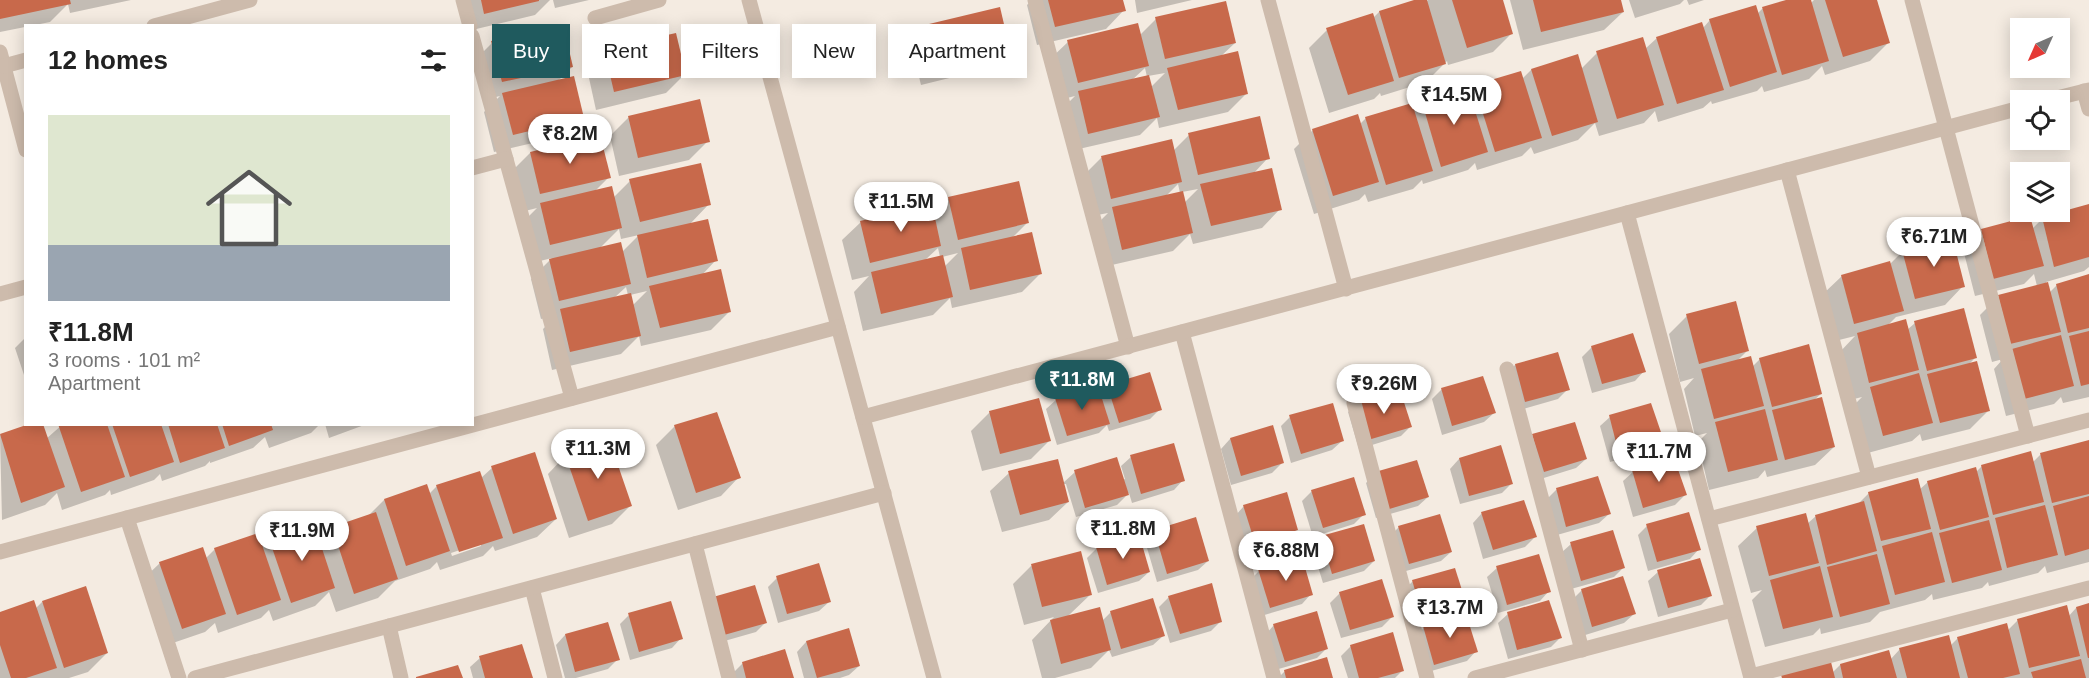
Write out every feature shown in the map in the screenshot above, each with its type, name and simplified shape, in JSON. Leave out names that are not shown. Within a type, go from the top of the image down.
[{"type":"street","points":[[160,24],[232,2],[250,0]]},
{"type":"street","points":[[463,0],[469,24]]},
{"type":"street","points":[[595,18],[658,0]]},
{"type":"street","points":[[749,0],[934,678]]},
{"type":"street","points":[[1035,0],[1128,347]]},
{"type":"street","points":[[1268,0],[1346,289]]},
{"type":"street","points":[[1912,0],[2028,435]]},
{"type":"street","points":[[474,43],[572,398]]},
{"type":"street","points":[[24,60],[2,59],[24,142]]},
{"type":"street","points":[[2070,94],[2087,90],[2089,109]]},
{"type":"street","points":[[863,417],[2010,111]]},
{"type":"street","points":[[474,167],[506,159]]},
{"type":"street","points":[[1787,170],[1869,477]]},
{"type":"street","points":[[1627,213],[1751,677],[2089,588]]},
{"type":"street","points":[[0,294],[24,288]]},
{"type":"street","points":[[474,424],[838,327]]},
{"type":"street","points":[[1182,332],[1274,678]]},
{"type":"street","points":[[1507,369],[1582,650]]},
{"type":"street","points":[[1354,403],[1427,678]]},
{"type":"street","points":[[1709,519],[2089,420]]},
{"type":"street","points":[[0,552],[468,426]]},
{"type":"street","points":[[195,678],[229,674],[389,626],[884,493]]},
{"type":"street","points":[[128,518],[179,678]]},
{"type":"street","points":[[695,544],[729,678]]},
{"type":"street","points":[[532,588],[555,678]]},
{"type":"street","points":[[1475,678],[1732,610]]},
{"type":"street","points":[[389,626],[401,678]]},
{"type":"building","points":[[0,0],[70,0],[71,4],[0,19]]},
{"type":"building","points":[[481,0],[539,0],[539,1],[484,14]]},
{"type":"building","points":[[1048,0],[1123,0],[1126,11],[1055,27]]},
{"type":"building","points":[[1414,0],[1427,0],[1446,64],[1399,78],[1379,11]]},
{"type":"building","points":[[1452,0],[1503,0],[1513,34],[1467,48]]},
{"type":"building","points":[[1533,0],[1621,0],[1624,12],[1541,32]]},
{"type":"building","points":[[1786,0],[1811,0],[1829,61],[1782,75],[1762,7]]},
{"type":"building","points":[[1825,0],[1877,0],[1890,43],[1843,57]]},
{"type":"building","points":[[1226,1],[1236,43],[1165,59],[1155,17]]},
{"type":"building","points":[[1756,5],[1777,72],[1730,87],[1709,19]]},
{"type":"building","points":[[1000,7],[1004,24],[929,24]]},
{"type":"building","points":[[1373,13],[1394,81],[1348,95],[1326,28]]},
{"type":"building","points":[[1702,22],[1724,90],[1677,104],[1656,37]]},
{"type":"building","points":[[1138,23],[1149,66],[1078,83],[1067,40]]},
{"type":"building","points":[[676,33],[681,54],[681,76],[614,92],[611,78],[669,78],[669,35]]},
{"type":"building","points":[[1643,37],[1664,105],[1617,119],[1596,51]]},
{"type":"building","points":[[1238,51],[1248,94],[1178,110],[1167,68]]},
{"type":"building","points":[[1578,54],[1598,122],[1552,136],[1531,69]]},
{"type":"building","points":[[1521,71],[1542,138],[1495,152],[1474,85]]},
{"type":"building","points":[[1149,75],[1160,117],[1088,134],[1078,91]]},
{"type":"building","points":[[574,76],[584,118],[513,135],[502,93]]},
{"type":"building","points":[[501,78],[521,78],[502,82]]},
{"type":"building","points":[[1467,85],[1488,152],[1441,167],[1421,99]]},
{"type":"building","points":[[700,99],[710,142],[638,158],[628,116]]},
{"type":"building","points":[[1412,103],[1433,171],[1386,185],[1365,117]]},
{"type":"building","points":[[1358,114],[1379,182],[1333,196],[1312,129]]},
{"type":"building","points":[[1260,116],[1270,159],[1198,175],[1188,133]]},
{"type":"building","points":[[600,135],[611,178],[540,194],[530,152]]},
{"type":"building","points":[[1172,139],[1182,182],[1111,199],[1101,156]]},
{"type":"building","points":[[701,163],[711,205],[640,222],[629,179]]},
{"type":"building","points":[[1272,168],[1282,210],[1211,226],[1200,184]]},
{"type":"building","points":[[1019,181],[1029,223],[958,240],[948,197]]},
{"type":"building","points":[[612,186],[622,228],[550,245],[540,203]]},
{"type":"building","points":[[1183,191],[1193,233],[1122,250],[1112,207]]},
{"type":"building","points":[[932,204],[941,246],[870,263],[860,221]]},
{"type":"building","points":[[2089,204],[2089,257],[2054,267],[2043,222],[2070,222],[2070,209]]},
{"type":"building","points":[[708,219],[718,261],[647,278],[637,235]]},
{"type":"building","points":[[2010,221],[2032,222],[2044,266],[1993,279],[1981,229]]},
{"type":"building","points":[[1032,232],[1042,274],[970,290],[961,248]]},
{"type":"building","points":[[1952,236],[1965,287],[1915,299],[1902,250]]},
{"type":"building","points":[[621,242],[631,284],[559,301],[549,259]]},
{"type":"building","points":[[943,255],[953,297],[881,314],[871,272]]},
{"type":"building","points":[[1890,261],[1904,311],[1854,324],[1841,275]]},
{"type":"building","points":[[721,269],[731,312],[660,328],[649,286]]},
{"type":"building","points":[[2089,274],[2089,328],[2068,333],[2056,284]]},
{"type":"building","points":[[2048,282],[2061,332],[2010,344],[1998,295]]},
{"type":"building","points":[[631,293],[641,336],[570,352],[560,309]]},
{"type":"building","points":[[1736,301],[1749,351],[1699,364],[1686,314]]},
{"type":"building","points":[[1964,308],[1977,358],[1927,371],[1914,321]]},
{"type":"building","points":[[1906,319],[1919,370],[1869,383],[1857,333]]},
{"type":"building","points":[[2089,331],[2089,384],[2081,386],[2069,336]]},
{"type":"building","points":[[1633,333],[1646,372],[1602,384],[1591,346]]},
{"type":"building","points":[[2061,335],[2074,386],[2024,399],[2012,349]]},
{"type":"building","points":[[1809,344],[1822,394],[1772,407],[1759,358]]},
{"type":"building","points":[[1558,352],[1570,390],[1525,402],[1515,364]]},
{"type":"building","points":[[1751,356],[1764,406],[1714,419],[1701,369]]},
{"type":"building","points":[[1977,361],[1990,411],[1940,423],[1927,374]]},
{"type":"building","points":[[1150,372],[1162,410],[1119,423],[1107,385]]},
{"type":"building","points":[[1919,373],[1933,423],[1883,436],[1870,387]]},
{"type":"building","points":[[1483,376],[1496,413],[1452,426],[1441,388]]},
{"type":"building","points":[[1098,386],[1110,424],[1067,436],[1055,398]]},
{"type":"building","points":[[1400,390],[1412,427],[1368,440],[1357,402]]},
{"type":"building","points":[[1822,397],[1835,447],[1785,460],[1772,410]]},
{"type":"building","points":[[1039,398],[1051,441],[1000,454],[989,411]]},
{"type":"building","points":[[1333,403],[1344,441],[1301,454],[1289,415]]},
{"type":"building","points":[[1651,403],[1664,441],[1619,454],[1609,415]]},
{"type":"building","points":[[1765,409],[1778,460],[1728,472],[1715,422]]},
{"type":"building","points":[[717,412],[741,478],[696,493],[674,425]]},
{"type":"building","points":[[1575,422],[1587,459],[1544,472],[1532,434]]},
{"type":"building","points":[[1273,425],[1284,463],[1241,476],[1230,438]]},
{"type":"building","points":[[24,426],[44,426],[65,487],[21,503],[0,434]]},
{"type":"building","points":[[59,426],[108,426],[125,477],[81,492]]},
{"type":"building","points":[[113,426],[162,426],[174,462],[130,477]]},
{"type":"building","points":[[169,426],[218,426],[225,448],[180,463]]},
{"type":"building","points":[[223,426],[272,426],[273,430],[229,446]]},
{"type":"building","points":[[609,439],[632,506],[588,521],[565,454]]},
{"type":"building","points":[[2089,440],[2089,494],[2052,503],[2040,453]]},
{"type":"building","points":[[1174,443],[1185,481],[1141,494],[1130,455]]},
{"type":"building","points":[[1501,445],[1513,484],[1469,496],[1459,458]]},
{"type":"building","points":[[2031,451],[2044,502],[1993,515],[1981,465]]},
{"type":"building","points":[[535,452],[557,519],[513,534],[491,466]]},
{"type":"building","points":[[1117,457],[1129,495],[1085,508],[1074,470]]},
{"type":"building","points":[[1674,458],[1687,495],[1643,508],[1632,470]]},
{"type":"building","points":[[1058,459],[1069,502],[1020,515],[1008,471]]},
{"type":"building","points":[[1417,460],[1429,497],[1386,510],[1375,472]]},
{"type":"building","points":[[1976,467],[1989,517],[1940,530],[1927,481]]},
{"type":"building","points":[[480,471],[503,538],[459,552],[436,485]]},
{"type":"building","points":[[1598,476],[1611,514],[1566,527],[1556,488]]},
{"type":"building","points":[[1354,477],[1366,515],[1323,528],[1311,490]]},
{"type":"building","points":[[1918,478],[1931,529],[1881,541],[1868,492]]},
{"type":"building","points":[[427,484],[450,551],[406,566],[384,499]]},
{"type":"building","points":[[1287,492],[1298,530],[1255,543],[1243,505]]},
{"type":"building","points":[[2089,496],[2089,549],[2065,556],[2053,506]]},
{"type":"building","points":[[1524,500],[1537,537],[1493,550],[1481,512]]},
{"type":"building","points":[[1864,501],[1877,551],[1827,565],[1815,515]]},
{"type":"building","points":[[2045,505],[2058,555],[2007,568],[1995,518]]},
{"type":"building","points":[[376,512],[398,579],[354,594],[332,527]]},
{"type":"building","points":[[1689,512],[1701,550],[1657,562],[1646,524]]},
{"type":"building","points":[[1806,513],[1819,563],[1769,576],[1756,526]]},
{"type":"building","points":[[1440,514],[1452,552],[1409,564],[1398,526]]},
{"type":"building","points":[[1196,517],[1209,561],[1167,574],[1154,530]]},
{"type":"building","points":[[1989,520],[2002,570],[1952,583],[1939,533]]},
{"type":"building","points":[[313,521],[335,588],[291,603],[268,536]]},
{"type":"building","points":[[1364,524],[1375,561],[1332,574],[1321,536]]},
{"type":"building","points":[[1613,530],[1625,568],[1581,581],[1570,542]]},
{"type":"building","points":[[1932,532],[1945,582],[1895,595],[1882,546]]},
{"type":"building","points":[[258,533],[281,600],[237,615],[214,548]]},
{"type":"building","points":[[1139,534],[1150,572],[1107,585],[1096,547]]},
{"type":"building","points":[[203,547],[226,614],[182,629],[159,562]]},
{"type":"building","points":[[1081,551],[1092,595],[1042,607],[1031,564]]},
{"type":"building","points":[[1539,554],[1551,592],[1507,605],[1496,566]]},
{"type":"building","points":[[1877,554],[1890,604],[1840,617],[1827,567]]},
{"type":"building","points":[[1302,557],[1313,595],[1270,608],[1258,569]]},
{"type":"building","points":[[1700,558],[1712,596],[1668,608],[1657,570]]},
{"type":"building","points":[[819,563],[831,602],[787,614],[776,576]]},
{"type":"building","points":[[1820,566],[1833,617],[1783,629],[1770,580]]},
{"type":"building","points":[[1455,568],[1467,606],[1423,618],[1412,580]]},
{"type":"building","points":[[1623,576],[1636,614],[1592,627],[1581,589]]},
{"type":"building","points":[[1382,579],[1394,617],[1350,630],[1339,592]]},
{"type":"building","points":[[1212,583],[1222,622],[1180,634],[1168,596]]},
{"type":"building","points":[[755,585],[767,623],[724,635],[713,597]]},
{"type":"building","points":[[86,586],[108,653],[64,668],[42,601]]},
{"type":"building","points":[[1153,598],[1165,636],[1121,649],[1110,611]]},
{"type":"building","points":[[34,600],[57,668],[26,678],[11,678],[0,645],[0,612]]},
{"type":"building","points":[[1549,600],[1562,638],[1517,650],[1507,612]]},
{"type":"building","points":[[671,601],[683,639],[639,652],[628,613]]},
{"type":"building","points":[[2089,603],[2089,658],[2088,658],[2076,607]]},
{"type":"building","points":[[2067,605],[2080,656],[2029,668],[2017,619]]},
{"type":"building","points":[[1100,607],[1111,650],[1061,664],[1050,620]]},
{"type":"building","points":[[1317,611],[1328,649],[1285,662],[1273,624]]},
{"type":"building","points":[[1466,614],[1478,652],[1434,665],[1423,626]]},
{"type":"building","points":[[608,622],[620,660],[575,672],[565,634]]},
{"type":"building","points":[[2007,623],[2020,674],[2003,678],[1968,678],[1957,637]]},
{"type":"building","points":[[849,628],[860,666],[817,678],[806,641]]},
{"type":"building","points":[[1393,632],[1404,671],[1378,678],[1359,678],[1350,645]]},
{"type":"building","points":[[1949,635],[1960,678],[1907,678],[1899,648]]},
{"type":"building","points":[[522,644],[533,678],[485,678],[479,656]]},
{"type":"building","points":[[785,649],[794,678],[746,678],[742,662]]},
{"type":"building","points":[[1889,650],[1897,678],[1843,678],[1840,664]]},
{"type":"building","points":[[1327,657],[1333,678],[1286,678],[1284,670]]},
{"type":"building","points":[[2081,659],[2086,678],[2033,678],[2031,672]]},
{"type":"building","points":[[1831,662],[1835,678],[1782,678],[1781,675]]},
{"type":"building","points":[[458,665],[463,678],[416,678],[416,677]]}]
